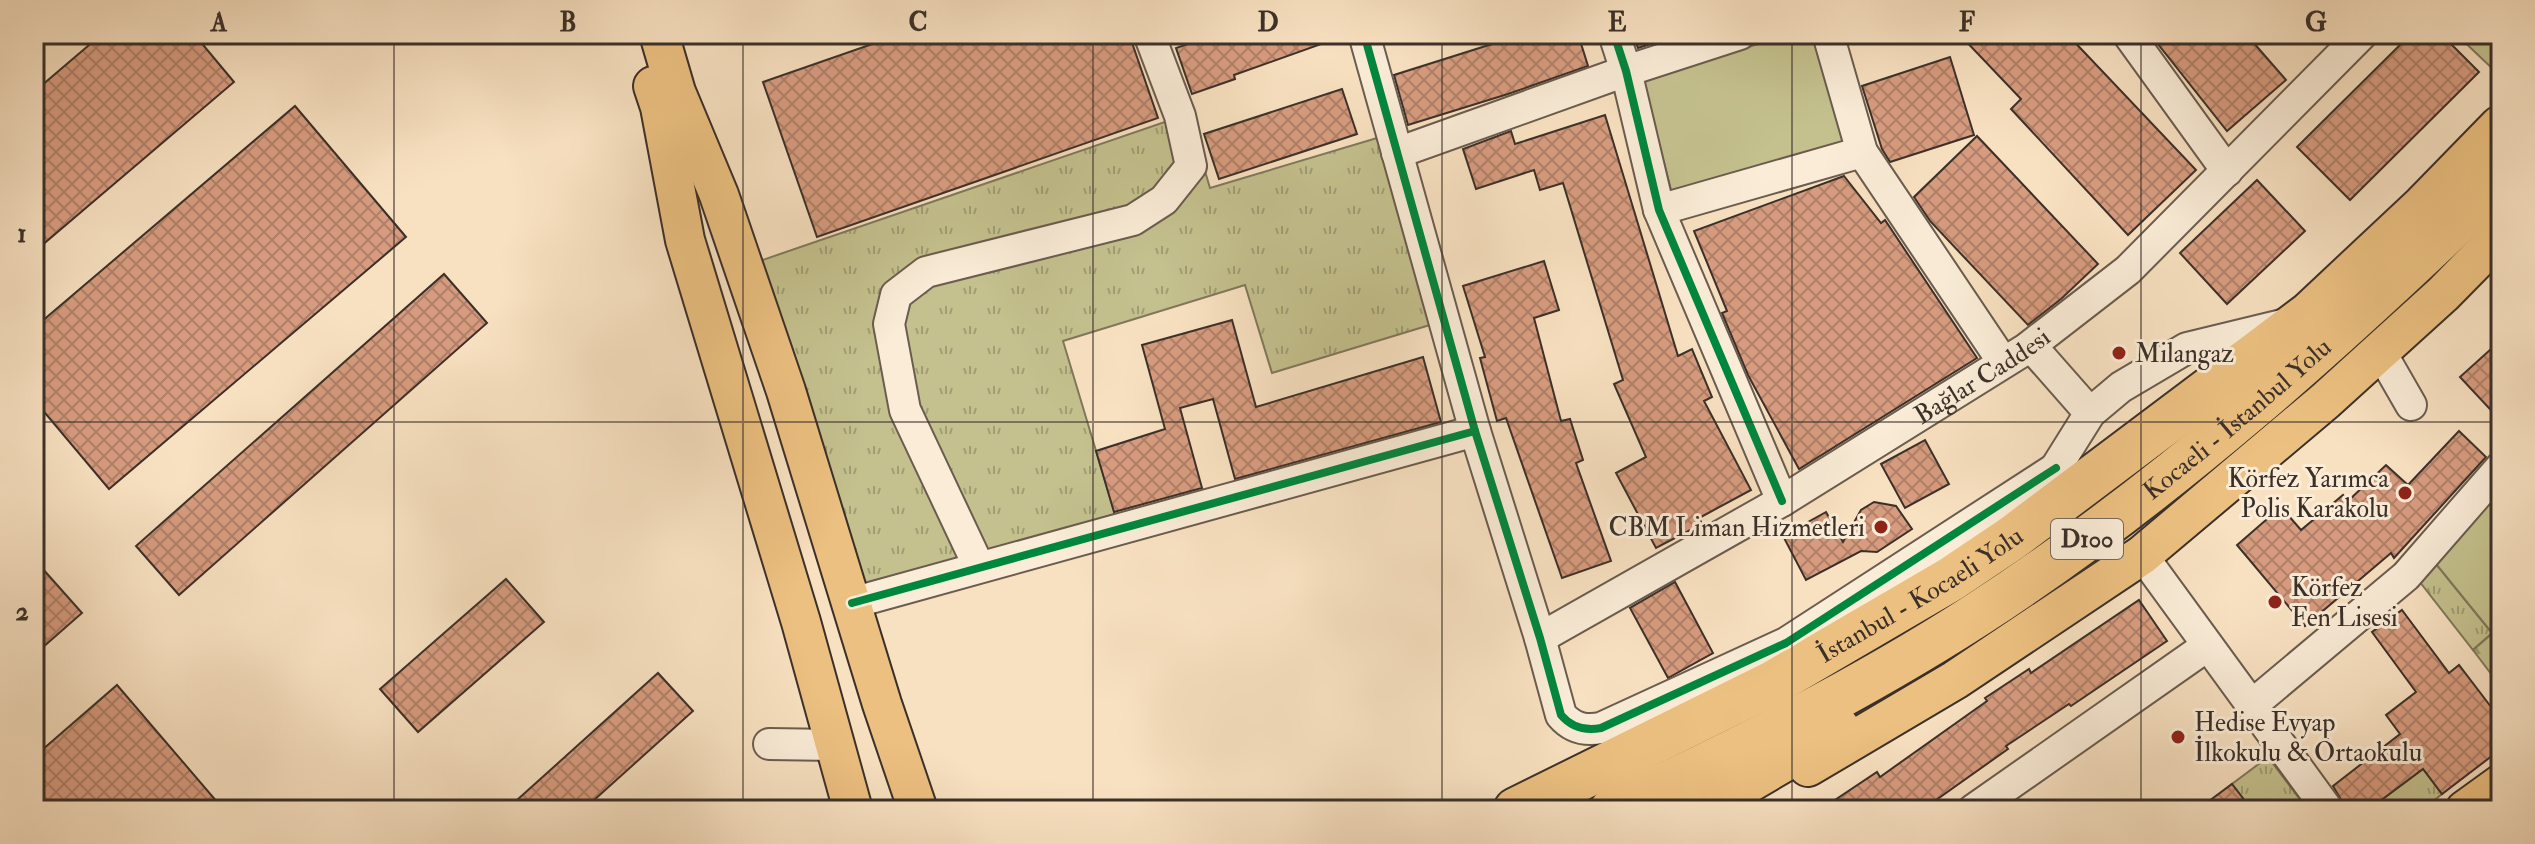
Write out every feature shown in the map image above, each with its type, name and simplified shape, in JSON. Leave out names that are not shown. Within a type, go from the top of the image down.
[{"type":"highway","name":"İstanbul - Kocaeli Yolu","points":[[1516,810],[1773,683],[1951,579],[2012,538],[2310,314],[2423,208],[2501,128]]},
{"type":"highway","name":"Kocaeli - İstanbul Yolu","points":[[1612,810],[1844,693],[1975,616],[2109,523],[2265,399],[2378,299],[2501,180]]},
{"type":"highway","points":[[1697,810],[1824,736],[1921,673],[1952,650],[2032,577]]},
{"type":"main road","points":[[636,34],[668,99],[830,589],[894,810]]},
{"type":"main road","points":[[659,34],[685,240],[801,622],[853,810]]},
{"type":"main road","points":[[1719,810],[1842,749],[1955,680],[2142,555],[2325,401],[2501,235]]},
{"type":"main road","points":[[830,589],[844,716],[874,810]]},
{"type":"main road","points":[[830,589],[882,704],[918,810]]},
{"type":"main road","points":[[2465,810],[2501,784]]},
{"type":"street","points":[[979,567],[905,410],[889,324],[896,295],[926,272],[1133,220],[1164,200],[1191,166],[1180,116],[1149,34]]},
{"type":"street","points":[[1364,34],[1475,431],[1561,715],[1569,724],[1588,730],[1601,728],[1786,643],[2056,468]]},
{"type":"street","points":[[1614,34],[1626,71],[1659,210],[1782,501]]},
{"type":"street","points":[[1397,153],[1626,71],[1740,34]]},
{"type":"street","points":[[1828,34],[1862,152],[2003,362]]},
{"type":"street","points":[[2128,34],[2227,171]]},
{"type":"street","name":"Bağlar Caddesi","points":[[1540,638],[1782,501],[2031,346],[2128,270],[2362,34]]},
{"type":"street","points":[[1659,210],[1862,152]]},
{"type":"street","points":[[2012,538],[2090,413],[2121,387],[2187,348],[2285,324],[2310,314]]},
{"type":"street","points":[[2031,346],[2090,413]]},
{"type":"street","points":[[2380,351],[2411,405]]},
{"type":"street","points":[[830,589],[979,567],[1475,431]]},
{"type":"street","points":[[2252,705],[2406,576],[2501,467]]},
{"type":"street","points":[[2142,555],[2328,810]]},
{"type":"street","points":[[1973,810],[2207,646]]},
{"type":"street","points":[[769,744],[835,745]]},
{"type":"green space","points":[[1794,34],[1815,34],[1844,141],[1672,194],[1642,77]]},
{"type":"green space","points":[[2456,34],[2501,34],[2501,70],[2497,73]]},
{"type":"green space","points":[[1188,114],[1210,188],[1377,138],[1433,324],[1272,373],[1245,285],[1063,341],[1115,514],[847,596],[748,265]]},
{"type":"green space","points":[[2501,480],[2501,626],[2492,633],[2432,559]]},
{"type":"green space","points":[[2432,559],[2492,633],[2473,650],[2416,577]]},
{"type":"green space","points":[[2501,626],[2501,687],[2473,650]]},
{"type":"green space","points":[[2268,757],[2308,810],[2252,810],[2232,784]]},
{"type":"green space","points":[[2423,769],[2442,794],[2422,810],[2368,810]]},
{"type":"building","points":[[102,34],[194,34],[234,82],[34,252],[34,92]]},
{"type":"building","points":[[901,34],[1129,34],[1158,118],[817,237],[763,82]]},
{"type":"building","points":[[1216,34],[1340,34],[1341,37],[1234,75],[1235,79],[1192,94],[1176,48]]},
{"type":"building","points":[[1489,34],[1578,34],[1588,66],[1408,125],[1394,75],[1492,44]]},
{"type":"building","points":[[1633,34],[1681,34],[1638,48]]},
{"type":"building","points":[[1959,34],[2067,34],[2196,170],[2128,235],[2011,109],[2021,99]]},
{"type":"building","points":[[2150,34],[2246,34],[2286,80],[2227,131]]},
{"type":"building","points":[[2411,34],[2441,34],[2479,72],[2350,200],[2297,147]]},
{"type":"building","points":[[1950,57],[1974,135],[1890,162],[1882,149],[1862,86]]},
{"type":"building","points":[[1342,89],[1357,134],[1219,179],[1204,134]]},
{"type":"building","points":[[295,106],[406,237],[109,489],[34,400],[34,328]]},
{"type":"building","points":[[1605,115],[1678,356],[1692,349],[1712,397],[1704,401],[1751,490],[1699,518],[1702,524],[1656,548],[1616,473],[1646,457],[1614,384],[1623,380],[1563,183],[1540,190],[1534,170],[1476,189],[1463,149],[1511,131],[1515,144]]},
{"type":"building","points":[[1977,136],[2098,264],[2028,325],[1930,221],[1914,197]]},
{"type":"building","points":[[1844,176],[1881,223],[1885,220],[1977,358],[1799,469],[1748,375],[1722,313],[1727,311],[1694,231]]},
{"type":"building","points":[[2257,180],[2305,231],[2227,304],[2180,253]]},
{"type":"building","points":[[1544,261],[1559,310],[1534,318],[1561,421],[1570,419],[1583,460],[1576,463],[1611,561],[1562,578],[1506,418],[1497,421],[1480,358],[1485,357],[1463,286]]},
{"type":"building","points":[[444,274],[487,323],[179,595],[136,546]]},
{"type":"building","points":[[1232,320],[1256,407],[1423,357],[1441,422],[1235,479],[1213,399],[1180,408],[1202,488],[1114,512],[1096,451],[1165,429],[1142,345]]},
{"type":"building","points":[[2501,340],[2501,421],[2460,377]]},
{"type":"building","points":[[2459,431],[2486,457],[2394,558],[2391,553],[2305,626],[2237,545],[2281,507],[2301,530],[2343,495],[2348,501],[2386,465],[2408,485]]},
{"type":"building","points":[[1925,440],[1949,484],[1905,508],[1881,464]]},
{"type":"building","points":[[1874,502],[1896,506],[1912,529],[1877,552],[1861,551],[1806,580],[1783,536],[1826,512],[1843,542],[1861,510]]},
{"type":"building","points":[[34,559],[82,613],[34,655]]},
{"type":"building","points":[[506,579],[544,622],[418,732],[380,689]]},
{"type":"building","points":[[1675,582],[1713,653],[1668,678],[1630,608]]},
{"type":"building","points":[[2139,600],[2167,641],[2006,746],[2008,749],[1922,810],[1820,810],[1877,772],[1880,777],[1987,701],[1985,698],[2029,669],[2031,673]]},
{"type":"building","points":[[2402,610],[2449,673],[2459,665],[2501,720],[2501,749],[2442,794],[2423,769],[2368,810],[2347,810],[2333,786],[2400,734],[2386,715],[2416,692],[2372,632]]},
{"type":"building","points":[[658,673],[693,711],[583,810],[506,810]]},
{"type":"building","points":[[117,685],[224,810],[43,810],[34,800],[34,757]]},
{"type":"building","name":"Hedise Evyap İlkokulu & Ortaokulu","points":[[2232,784],[2252,810],[2197,810]]},
{"type":"cycle path","points":[[1364,34],[1475,431],[1561,715],[1574,726],[1601,728],[1786,643],[2056,468]]},
{"type":"cycle path","points":[[1614,34],[1626,71],[1659,210],[1782,501]]},
{"type":"cycle path","points":[[852,603],[1475,431]]},
{"type":"place","name":"Milangaz","points":[[2119,353]]},
{"type":"place","name":"Körfez Yarımca Polis Karakolu","points":[[2405,493]]},
{"type":"place","name":"CBM Liman Hizmetleri","points":[[1881,527]]},
{"type":"place","name":"Körfez Fen Lisesi","points":[[2275,602]]},
{"type":"place","name":"Hedise Evyap İlkokulu & Ortaokulu","points":[[2178,737]]}]
